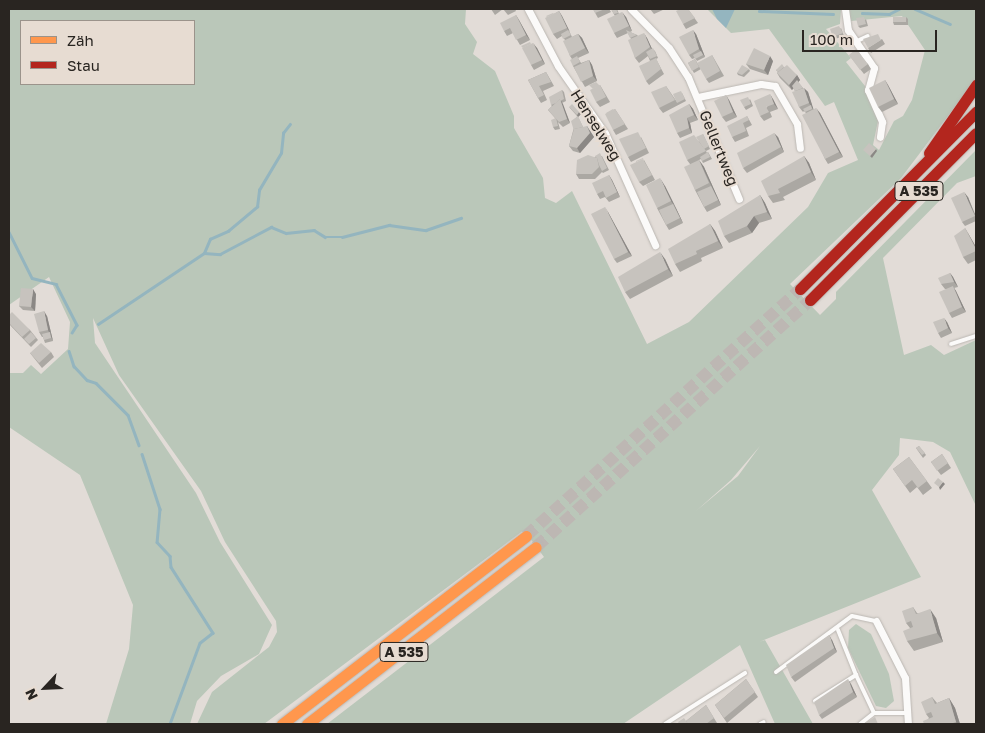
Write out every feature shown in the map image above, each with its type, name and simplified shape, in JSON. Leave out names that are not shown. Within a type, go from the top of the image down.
[{"type":"highway","points":[[916,174],[976,85]]},
{"type":"highway","name":"A 535","points":[[800,289],[976,112]]},
{"type":"highway","name":"A 535","points":[[810,300],[976,132]]},
{"type":"highway","name":"A 535","points":[[282,724],[526,536]]},
{"type":"highway","name":"A 535","points":[[307,724],[536,547]]},
{"type":"street","name":"Henselweg","points":[[528,9],[558,66],[614,151],[656,245]]},
{"type":"street","name":"Gellertweg","points":[[631,9],[669,48],[698,97],[739,199]]},
{"type":"street","points":[[844,9],[855,42],[874,68],[868,90],[882,122],[880,137]]},
{"type":"street","name":"Gellertweg","points":[[698,97],[761,84],[775,86],[797,124],[800,148]]},
{"type":"street","points":[[876,621],[903,671],[909,713],[908,724]]},
{"type":"lane","points":[[855,42],[868,36]]},
{"type":"lane","points":[[951,344],[976,336]]},
{"type":"lane","points":[[776,672],[820,638],[838,630],[852,616],[876,621]]},
{"type":"lane","points":[[838,630],[856,676],[874,713]]},
{"type":"lane","points":[[665,724],[745,673]]},
{"type":"lane","points":[[815,702],[856,676]]},
{"type":"lane","points":[[860,724],[874,713],[909,713]]},
{"type":"green space","points":[[9,9],[466,9],[465,24],[477,42],[473,54],[495,71],[514,116],[514,128],[543,178],[545,198],[556,203],[572,191],[647,344],[689,322],[808,207],[828,173],[858,160],[834,102],[825,106],[769,29],[731,33],[707,9],[841,9],[840,24],[826,29],[851,58],[846,62],[865,86],[878,121],[873,145],[879,150],[894,121],[903,116],[912,100],[925,50],[902,16],[851,21],[847,9],[976,9],[976,79],[901,178],[790,284],[820,315],[836,299],[836,292],[976,150],[976,176],[957,183],[883,258],[904,355],[931,345],[944,355],[976,340],[976,506],[950,452],[933,442],[900,438],[899,455],[872,490],[921,577],[759,642],[765,640],[813,724],[775,724],[740,645],[623,724],[327,724],[544,557],[524,530],[264,724],[197,724],[212,692],[269,647],[277,632],[276,621],[225,542],[201,491],[119,375],[93,318],[95,343],[196,493],[220,542],[272,625],[259,654],[221,676],[197,701],[190,724],[106,724],[129,649],[133,605],[80,475],[9,427],[9,373],[23,373],[31,365],[41,374],[68,349],[70,322],[49,277],[9,305]],"holes":[[[760,446],[738,476],[696,511],[731,480]]]},
{"type":"green space","points":[[856,624],[871,634],[889,674],[894,701],[886,708],[876,706],[848,648],[849,630]]},
{"type":"water","points":[[712,9],[735,9],[726,28],[717,19]]},
{"type":"building","points":[[593,9],[605,9],[595,13]]},
{"type":"building","points":[[611,9],[616,9],[618,13],[614,14]]},
{"type":"building","points":[[688,9],[695,18],[683,24],[676,11]]},
{"type":"building","points":[[559,11],[567,28],[553,34],[545,18]]},
{"type":"building","points":[[622,12],[629,26],[614,33],[607,19]]},
{"type":"building","points":[[516,15],[526,35],[516,40],[510,28],[504,31],[500,23]]},
{"type":"building","points":[[864,17],[866,24],[858,26],[856,18]]},
{"type":"building","points":[[893,17],[906,17],[906,22],[893,22]]},
{"type":"building","points":[[839,26],[843,33],[833,37],[830,29]]},
{"type":"building","points":[[568,30],[571,35],[563,39],[561,34]]},
{"type":"building","points":[[626,30],[637,35],[630,38]]},
{"type":"building","points":[[693,30],[699,49],[689,55],[679,37]]},
{"type":"building","points":[[644,33],[650,47],[635,58],[628,40]]},
{"type":"building","points":[[578,34],[585,48],[570,56],[563,41]]},
{"type":"building","points":[[878,34],[881,40],[868,48],[863,39]]},
{"type":"building","points":[[530,42],[531,44],[523,48],[521,46]]},
{"type":"building","points":[[533,43],[542,60],[531,65],[522,48]]},
{"type":"building","points":[[653,48],[657,56],[650,59],[646,52]]},
{"type":"building","points":[[754,48],[770,56],[764,70],[746,64]]},
{"type":"building","points":[[856,49],[868,64],[860,70],[849,55]]},
{"type":"building","points":[[701,51],[703,55],[695,59],[693,55]]},
{"type":"building","points":[[712,55],[720,71],[706,79],[697,63]]},
{"type":"building","points":[[577,56],[580,62],[573,66],[570,60]]},
{"type":"building","points":[[656,58],[661,69],[646,81],[639,66]]},
{"type":"building","points":[[695,59],[699,67],[692,71],[688,63]]},
{"type":"building","points":[[589,60],[593,76],[581,82],[574,67]]},
{"type":"building","points":[[782,64],[784,67],[778,72],[776,70]]},
{"type":"building","points":[[742,65],[749,69],[742,75],[737,73]]},
{"type":"building","points":[[787,65],[797,75],[789,85],[777,73]]},
{"type":"building","points":[[546,72],[551,82],[539,86],[544,95],[538,98],[528,80]]},
{"type":"building","points":[[797,80],[803,88],[795,91],[792,86]]},
{"type":"building","points":[[885,80],[894,99],[878,107],[869,88]]},
{"type":"building","points":[[596,82],[600,86],[593,89],[589,85]]},
{"type":"building","points":[[600,85],[606,97],[596,102],[590,90]]},
{"type":"building","points":[[666,86],[675,100],[659,108],[651,92]]},
{"type":"building","points":[[804,88],[809,103],[799,107],[792,92]]},
{"type":"building","points":[[562,90],[564,99],[560,101],[560,99],[551,105],[549,97]]},
{"type":"building","points":[[681,91],[685,99],[677,103],[673,94]]},
{"type":"building","points":[[770,94],[774,104],[766,107],[769,112],[760,116],[754,101]]},
{"type":"building","points":[[726,95],[733,112],[722,117],[714,101]]},
{"type":"building","points":[[748,97],[751,104],[744,107],[740,100]]},
{"type":"building","points":[[560,99],[567,119],[559,122],[548,110]]},
{"type":"building","points":[[572,104],[579,112],[577,115],[569,107]]},
{"type":"building","points":[[689,104],[694,115],[687,118],[689,128],[677,133],[669,115]]},
{"type":"building","points":[[811,105],[812,109],[805,112],[803,109]]},
{"type":"building","points":[[816,108],[839,152],[825,159],[802,115]]},
{"type":"building","points":[[615,109],[625,124],[613,130],[605,114]]},
{"type":"building","points":[[578,116],[583,127],[574,129],[574,131],[571,121]]},
{"type":"building","points":[[747,116],[749,120],[743,123],[746,131],[732,137],[727,126]]},
{"type":"building","points":[[556,118],[558,126],[553,127],[551,120]]},
{"type":"building","points":[[587,126],[590,133],[577,148],[569,146],[574,129]]},
{"type":"building","points":[[638,132],[646,148],[628,157],[619,139]]},
{"type":"building","points":[[774,133],[781,147],[743,168],[737,153]]},
{"type":"building","points":[[703,134],[709,146],[704,149],[696,137]]},
{"type":"building","points":[[694,135],[706,151],[687,160],[679,142]]},
{"type":"building","points":[[869,143],[876,149],[870,156],[863,150]]},
{"type":"building","points":[[708,152],[710,157],[702,161],[700,157]]},
{"type":"building","points":[[600,153],[607,168],[602,171],[595,157]]},
{"type":"building","points":[[588,155],[597,158],[599,167],[592,174],[576,174],[577,160]]},
{"type":"building","points":[[804,156],[811,172],[778,189],[780,193],[768,196],[761,181]]},
{"type":"building","points":[[643,159],[652,175],[639,182],[630,165]]},
{"type":"building","points":[[699,160],[709,183],[695,190],[684,167]]},
{"type":"building","points":[[609,175],[617,192],[606,198],[603,191],[597,194],[592,183]]},
{"type":"building","points":[[660,178],[671,201],[657,208],[646,185]]},
{"type":"building","points":[[711,186],[718,200],[704,207],[697,192]]},
{"type":"building","points":[[964,192],[975,216],[962,222],[951,198]]},
{"type":"building","points":[[760,195],[767,212],[754,216],[747,226],[724,236],[718,221]]},
{"type":"building","points":[[673,204],[680,218],[666,225],[659,210]]},
{"type":"building","points":[[605,207],[628,252],[614,259],[591,214]]},
{"type":"building","points":[[710,224],[718,241],[696,251],[697,254],[675,264],[668,249]]},
{"type":"building","points":[[965,228],[976,251],[963,257],[954,236]]},
{"type":"building","points":[[660,252],[668,269],[625,292],[618,277]]},
{"type":"building","points":[[950,273],[954,282],[941,284],[938,278]]},
{"type":"building","points":[[953,286],[962,307],[949,313],[939,292]]},
{"type":"building","points":[[21,288],[33,289],[31,307],[19,306]]},
{"type":"building","points":[[44,311],[48,330],[39,332],[34,314]]},
{"type":"building","points":[[12,312],[30,330],[22,337],[9,323],[9,315]]},
{"type":"building","points":[[944,318],[948,328],[938,333],[933,322]]},
{"type":"building","points":[[31,332],[36,338],[29,344],[24,339]]},
{"type":"building","points":[[50,332],[51,338],[44,340],[42,334]]},
{"type":"building","points":[[41,343],[51,352],[39,363],[30,353]]},
{"type":"building","points":[[919,446],[925,453],[922,455],[916,448]]},
{"type":"building","points":[[942,454],[948,463],[937,471],[931,462]]},
{"type":"building","points":[[909,457],[927,481],[918,488],[912,480],[905,486],[893,469]]},
{"type":"building","points":[[938,478],[943,482],[939,487],[934,483]]},
{"type":"building","points":[[913,607],[916,614],[930,609],[937,633],[907,641],[903,631],[913,627],[911,621],[906,623],[902,611]]},
{"type":"building","points":[[829,635],[834,648],[791,677],[786,665]]},
{"type":"building","points":[[746,679],[755,692],[724,718],[715,705]]},
{"type":"building","points":[[848,679],[853,692],[819,715],[814,702]]},
{"type":"building","points":[[932,697],[935,704],[949,698],[956,722],[950,724],[924,724],[923,721],[933,717],[931,712],[926,714],[921,702]]},
{"type":"building","points":[[706,705],[714,718],[706,724],[688,724],[686,721]]},
{"type":"building","points":[[875,717],[878,724],[864,724]]},
{"type":"building","points":[[684,718],[688,724],[679,724],[678,722]]},
{"type":"waterway","points":[[862,13],[889,14],[899,9]]},
{"type":"waterway","points":[[915,9],[950,24]]},
{"type":"waterway","points":[[759,11],[833,14]]},
{"type":"waterway","points":[[204,253],[210,239],[228,231],[257,207],[259,190],[281,153],[283,133],[290,124]]},
{"type":"waterway","points":[[98,324],[204,253],[220,254],[271,227],[286,233],[314,230],[325,237],[342,237],[389,225],[426,230],[461,218]]},
{"type":"waterway","points":[[9,232],[32,278],[56,284],[77,325],[72,333]]},
{"type":"waterway","points":[[69,351],[74,366],[87,380],[96,383],[128,415],[139,445]]},
{"type":"waterway","points":[[142,454],[160,509],[157,542],[170,556],[171,567],[213,633],[200,643],[170,724]]},
{"type":"tunnel","points":[[526,536],[800,289]]},
{"type":"tunnel","points":[[536,547],[810,300]]},
{"type":"traffic: slow","points":[[282,724],[526,536]]},
{"type":"traffic: slow","points":[[307,724],[536,547]]},
{"type":"traffic: jam","points":[[929,153],[976,85]]},
{"type":"traffic: jam","points":[[800,289],[976,112]]},
{"type":"traffic: jam","points":[[810,300],[976,133]]}]
